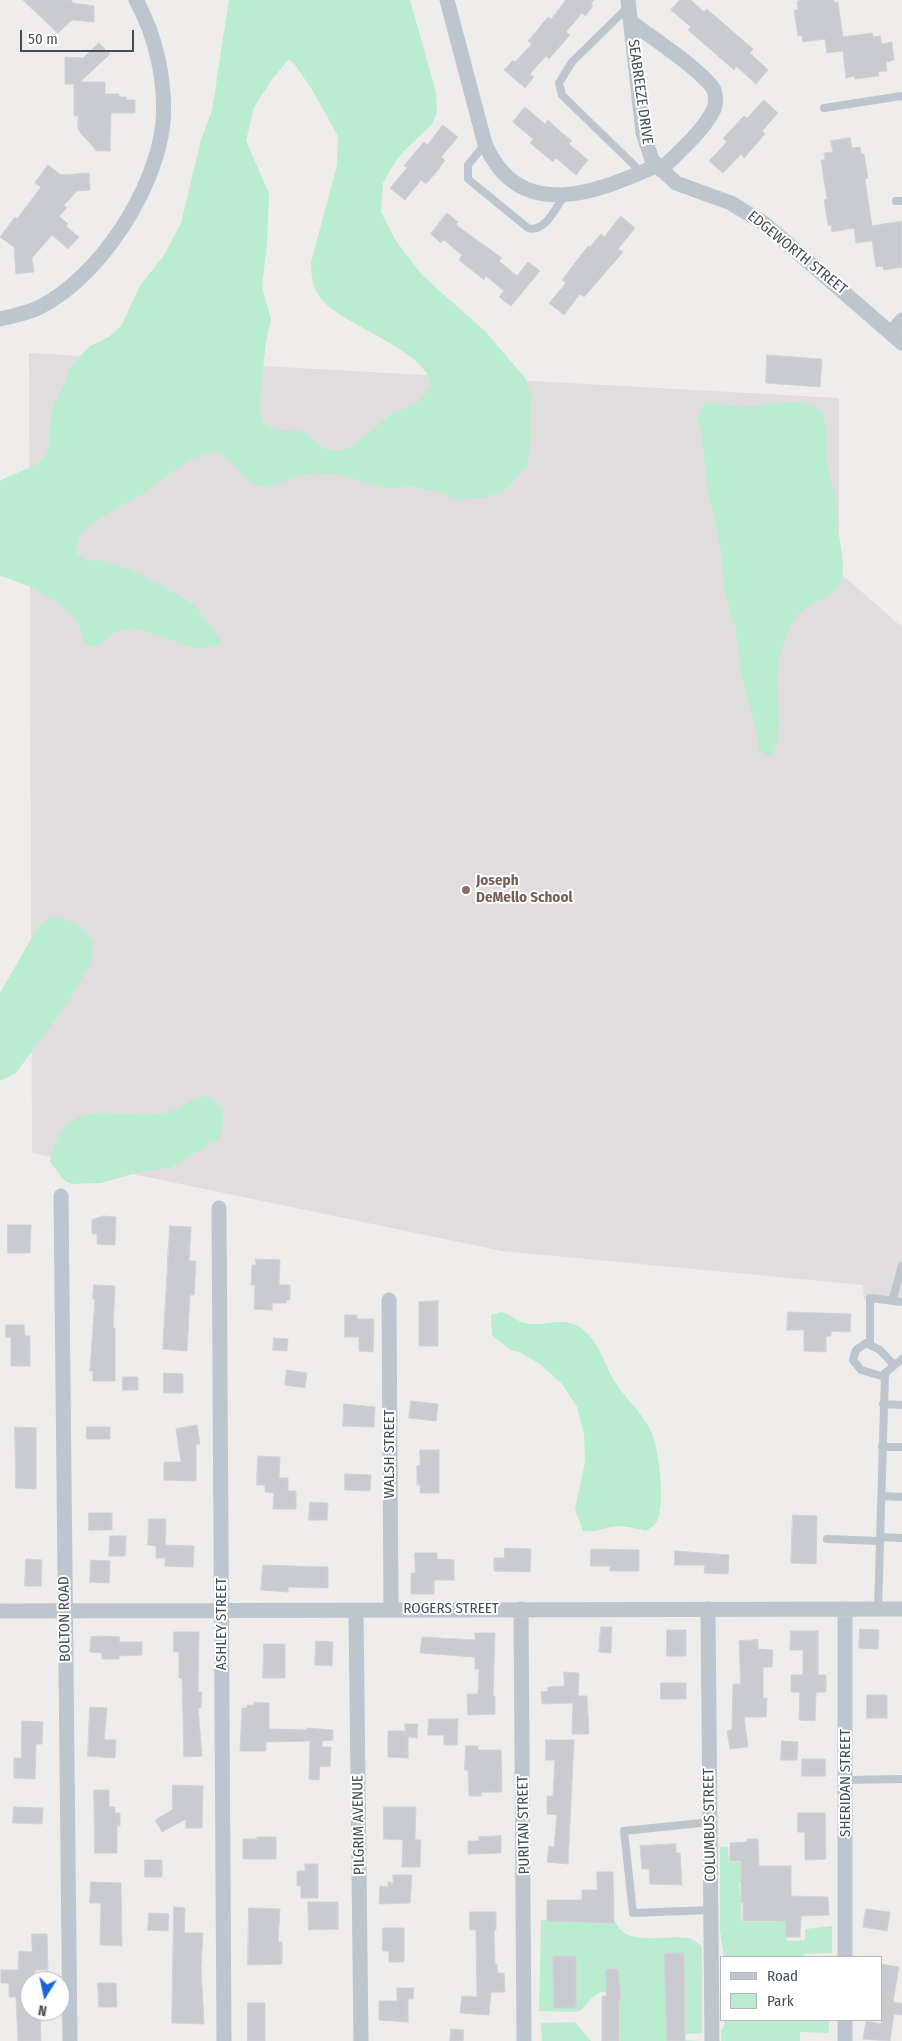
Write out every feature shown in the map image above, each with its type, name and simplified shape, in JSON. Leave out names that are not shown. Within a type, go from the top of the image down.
[{"type":"street","points":[[0,318],[39,308],[77,281],[111,241],[128,216],[146,182],[159,143],[162,124],[162,86],[156,52],[136,0]]},
{"type":"street","name":"SEABREEZE DRIVE","points":[[447,0],[485,144],[496,165],[512,180],[543,194],[564,196],[608,186],[641,172],[658,168],[649,153],[643,133],[629,3]]},
{"type":"street","points":[[631,22],[684,61],[713,89],[716,96],[714,108],[700,128],[658,168]]},
{"type":"street","name":"EDGEWORTH STREET","points":[[658,168],[676,183],[731,203],[765,224],[896,338]]},
{"type":"street","points":[[896,338],[902,320]]},
{"type":"street","name":"BOLTON ROAD","points":[[61,1196],[70,2041]]},
{"type":"street","name":"ASHLEY STREET","points":[[219,1208],[224,2041]]},
{"type":"street","name":"WALSH STREET","points":[[389,1300],[391,1609]]},
{"type":"street","name":"ROGERS STREET","points":[[0,1611],[902,1608]]},
{"type":"street","name":"PURITAN STREET","points":[[521,1609],[524,2041]]},
{"type":"street","name":"COLUMBUS STREET","points":[[708,1609],[712,2041]]},
{"type":"street","name":"SHERIDAN STREET","points":[[845,1609],[845,1956]]},
{"type":"street","name":"PILGRIM AVENUE","points":[[356,1610],[361,2041]]},
{"type":"street","points":[[845,2021],[845,2041]]},
{"type":"lane","points":[[629,3],[572,62],[559,83],[562,95],[641,172]]},
{"type":"lane","points":[[824,108],[902,96]]},
{"type":"lane","points":[[485,144],[468,165],[468,179],[528,228],[534,230],[541,228],[564,196]]},
{"type":"lane","points":[[892,1300],[902,1266]]},
{"type":"lane","points":[[870,1345],[870,1298],[902,1302]]},
{"type":"lane","points":[[885,1377],[861,1370],[853,1360],[856,1350],[866,1343],[880,1350],[894,1365]]},
{"type":"lane","points":[[878,1609],[885,1373],[902,1359]]},
{"type":"lane","points":[[883,1404],[902,1405]]},
{"type":"lane","points":[[882,1447],[902,1447]]},
{"type":"lane","points":[[882,1496],[902,1497]]},
{"type":"lane","points":[[827,1539],[902,1538]]},
{"type":"lane","points":[[846,1780],[902,1779]]},
{"type":"lane","points":[[710,1822],[624,1831],[633,1913],[711,1910]]},
{"type":"shaded area","name":"Joseph DeMello School","points":[[29,353],[839,398],[839,572],[902,627],[902,1304],[864,1300],[863,1285],[502,1251],[32,1153]]},
{"type":"green space","points":[[229,0],[410,0],[436,92],[437,113],[432,124],[402,153],[390,170],[383,183],[381,212],[396,241],[422,275],[486,332],[525,378],[532,396],[530,414],[531,437],[527,466],[506,490],[484,498],[457,500],[442,493],[410,486],[394,489],[385,488],[353,478],[322,473],[300,475],[273,486],[264,487],[248,480],[223,456],[216,453],[208,453],[200,456],[184,464],[147,491],[91,525],[78,539],[75,552],[85,560],[105,561],[129,569],[179,595],[197,608],[222,643],[211,647],[199,648],[151,633],[127,629],[117,632],[100,644],[90,647],[83,641],[80,629],[73,618],[63,608],[38,591],[0,576],[0,481],[34,466],[46,456],[49,446],[52,408],[64,385],[70,367],[90,346],[109,337],[121,326],[141,284],[163,257],[181,223],[201,140],[212,110]],"holes":[[[289,59],[311,88],[338,136],[337,165],[311,262],[315,288],[323,301],[334,310],[403,351],[418,363],[428,375],[431,387],[418,402],[391,414],[348,448],[338,451],[325,449],[302,431],[276,430],[263,423],[259,406],[266,342],[271,319],[262,287],[267,243],[269,193],[246,141],[254,107],[271,81]]]},
{"type":"green space","points":[[795,402],[813,406],[824,417],[826,457],[836,498],[837,524],[843,567],[838,587],[828,596],[803,610],[791,626],[785,639],[779,659],[777,675],[778,738],[770,757],[759,751],[757,732],[742,679],[736,631],[724,588],[721,551],[707,484],[702,440],[699,425],[696,421],[704,403],[740,407]]},
{"type":"green space","points":[[55,917],[72,922],[84,929],[93,943],[92,962],[69,1001],[16,1073],[0,1081],[0,993],[39,925]]},
{"type":"green space","points":[[203,1096],[212,1098],[222,1112],[223,1127],[219,1139],[170,1168],[143,1171],[101,1183],[72,1184],[65,1181],[50,1162],[57,1140],[67,1125],[79,1117],[108,1113],[142,1115],[167,1113]]},
{"type":"green space","points":[[501,1312],[525,1323],[568,1322],[581,1328],[593,1340],[615,1382],[641,1415],[653,1435],[660,1474],[661,1501],[657,1521],[652,1527],[646,1531],[618,1526],[583,1531],[575,1509],[585,1462],[584,1434],[577,1407],[562,1384],[540,1364],[519,1352],[510,1350],[492,1335],[491,1315]]},
{"type":"green space","points":[[720,1847],[728,1847],[729,1862],[742,1862],[742,1883],[739,1883],[742,1922],[778,1922],[780,1908],[790,1908],[786,1941],[805,1940],[805,1929],[832,1926],[832,1953],[804,1954],[804,1956],[724,1956],[720,1931]]},
{"type":"green space","points":[[541,1920],[615,1921],[620,1929],[636,1937],[688,1938],[702,1946],[702,2033],[685,2034],[685,2040],[701,2041],[620,2041],[619,1992],[601,1992],[593,1997],[581,2010],[575,2012],[539,2011]]},
{"type":"green space","points":[[725,2021],[829,2021],[829,2033],[800,2032],[800,2041],[721,2041],[721,2030]]},
{"type":"green space","points":[[575,2022],[591,2041],[542,2041],[541,2023]]},
{"type":"building","points":[[23,0],[71,0],[73,3],[94,6],[94,22],[72,20],[58,33]]},
{"type":"building","points":[[566,0],[594,0],[591,4],[593,6],[585,16],[582,13],[566,32],[570,35],[549,59],[546,56],[530,74],[534,77],[525,88],[504,70],[513,60],[515,62],[532,44],[528,41],[548,17],[551,19]]},
{"type":"building","points":[[680,0],[691,0],[704,12],[707,9],[753,49],[750,53],[768,70],[756,84],[736,66],[734,70],[688,30],[691,27],[671,10]]},
{"type":"building","points":[[800,0],[834,0],[834,3],[838,2],[843,37],[872,33],[873,37],[880,36],[882,44],[892,42],[894,60],[886,62],[887,71],[878,72],[879,76],[855,79],[854,76],[846,78],[843,51],[827,53],[825,39],[803,42],[802,35],[798,36],[794,10],[798,10],[797,2]]},
{"type":"building","points":[[99,43],[110,54],[80,82],[105,82],[105,94],[119,94],[119,97],[126,97],[126,100],[135,100],[135,113],[111,113],[110,151],[97,151],[78,130],[78,116],[74,116],[74,84],[65,84],[65,57],[83,58]]},
{"type":"building","points":[[764,100],[778,113],[762,131],[765,134],[744,158],[741,154],[723,173],[709,161],[727,142],[723,138],[744,116],[747,118]]},
{"type":"building","points":[[525,107],[545,124],[548,120],[572,141],[569,144],[588,160],[576,175],[556,158],[553,162],[530,143],[533,139],[513,122]]},
{"type":"building","points":[[443,125],[458,137],[441,157],[445,160],[438,170],[426,184],[421,180],[405,200],[390,188],[407,168],[404,166],[412,156],[424,142],[427,145]]},
{"type":"building","points":[[850,138],[852,148],[860,147],[861,154],[864,154],[868,178],[865,179],[872,226],[902,221],[902,267],[884,270],[883,266],[876,267],[872,241],[856,243],[854,228],[832,232],[831,225],[828,225],[824,200],[827,199],[821,160],[825,160],[824,153],[833,152],[831,141]]},
{"type":"building","points":[[48,165],[61,175],[89,173],[90,190],[77,191],[64,205],[67,208],[59,216],[68,224],[66,226],[79,237],[68,249],[52,235],[32,258],[34,272],[16,274],[14,247],[0,237],[15,217],[17,219],[41,187],[35,183]]},
{"type":"building","points":[[447,213],[458,222],[456,225],[502,258],[499,261],[517,276],[528,262],[540,271],[511,306],[499,297],[504,291],[486,276],[484,280],[459,260],[462,255],[444,240],[441,243],[431,234]]},
{"type":"building","points":[[621,216],[635,228],[618,249],[623,252],[584,297],[580,294],[564,315],[549,303],[566,283],[562,280],[588,246],[590,247],[601,234],[604,237]]},
{"type":"building","points":[[767,355],[822,359],[820,387],[766,383]]},
{"type":"building","points":[[103,1216],[116,1217],[115,1245],[97,1244],[97,1234],[92,1234],[92,1220]]},
{"type":"building","points":[[8,1225],[31,1225],[30,1253],[8,1253]]},
{"type":"building","points":[[170,1226],[191,1227],[189,1261],[196,1261],[194,1295],[190,1295],[187,1351],[163,1349]]},
{"type":"building","points":[[256,1259],[280,1260],[279,1285],[290,1285],[290,1300],[286,1300],[286,1303],[272,1303],[272,1310],[254,1309],[255,1285],[251,1285],[252,1265],[256,1265]]},
{"type":"building","points":[[94,1285],[115,1286],[113,1328],[115,1328],[115,1381],[93,1381],[93,1371],[90,1371],[95,1299],[93,1299]]},
{"type":"building","points":[[438,1301],[438,1346],[419,1346],[419,1302]]},
{"type":"building","points":[[788,1312],[851,1314],[850,1332],[831,1331],[831,1336],[826,1336],[826,1352],[804,1351],[804,1330],[787,1330]]},
{"type":"building","points":[[345,1315],[357,1315],[357,1319],[374,1319],[373,1352],[359,1351],[359,1337],[345,1337]]},
{"type":"building","points":[[6,1325],[24,1325],[25,1336],[30,1336],[30,1366],[11,1366],[11,1337],[6,1337]]},
{"type":"building","points":[[274,1338],[288,1339],[287,1351],[273,1350]]},
{"type":"building","points":[[287,1370],[307,1373],[305,1388],[285,1385]]},
{"type":"building","points":[[164,1373],[183,1374],[183,1393],[164,1393]]},
{"type":"building","points":[[123,1377],[138,1377],[138,1390],[123,1390]]},
{"type":"building","points":[[411,1401],[438,1404],[436,1421],[409,1418]]},
{"type":"building","points":[[344,1404],[375,1407],[374,1427],[343,1426]]},
{"type":"building","points":[[197,1425],[200,1444],[196,1444],[196,1481],[164,1480],[164,1462],[181,1462],[176,1429]]},
{"type":"building","points":[[15,1427],[36,1428],[36,1489],[16,1488]]},
{"type":"building","points":[[87,1427],[110,1427],[110,1439],[87,1439]]},
{"type":"building","points":[[420,1450],[439,1450],[439,1493],[420,1493],[420,1485],[417,1485],[417,1466],[420,1465]]},
{"type":"building","points":[[258,1456],[280,1457],[279,1478],[288,1478],[288,1491],[296,1491],[296,1509],[273,1509],[274,1493],[265,1492],[265,1485],[257,1485]]},
{"type":"building","points":[[345,1474],[371,1475],[370,1491],[345,1490]]},
{"type":"building","points":[[310,1502],[328,1503],[327,1520],[309,1520]]},
{"type":"building","points":[[89,1513],[112,1513],[112,1530],[89,1530]]},
{"type":"building","points":[[793,1515],[817,1516],[816,1564],[791,1563]]},
{"type":"building","points":[[149,1519],[166,1519],[165,1545],[194,1546],[193,1567],[165,1566],[165,1558],[156,1558],[156,1546],[148,1545]]},
{"type":"building","points":[[110,1536],[126,1536],[125,1556],[109,1556]]},
{"type":"building","points":[[505,1548],[531,1549],[530,1572],[494,1571],[494,1558],[504,1558]]},
{"type":"building","points":[[591,1549],[639,1550],[639,1571],[610,1571],[610,1566],[591,1566]]},
{"type":"building","points":[[675,1551],[729,1555],[728,1574],[704,1573],[705,1565],[675,1565]]},
{"type":"building","points":[[415,1553],[437,1553],[437,1559],[454,1560],[454,1580],[434,1580],[434,1594],[411,1594],[411,1573],[415,1573]]},
{"type":"building","points":[[26,1559],[42,1560],[41,1586],[25,1586]]},
{"type":"building","points":[[91,1560],[110,1561],[109,1583],[90,1582]]},
{"type":"building","points":[[263,1565],[328,1567],[328,1588],[288,1587],[288,1592],[261,1590]]},
{"type":"building","points":[[601,1627],[612,1627],[611,1653],[599,1652]]},
{"type":"building","points":[[860,1629],[879,1630],[878,1649],[859,1648]]},
{"type":"building","points":[[667,1630],[686,1630],[686,1656],[667,1656]]},
{"type":"building","points":[[791,1631],[818,1631],[818,1675],[826,1675],[826,1692],[816,1692],[815,1721],[799,1720],[800,1692],[791,1692],[791,1675],[803,1675],[803,1650],[790,1650]]},
{"type":"building","points":[[174,1632],[199,1632],[198,1692],[202,1692],[201,1708],[198,1708],[202,1756],[184,1757],[182,1678],[179,1678],[179,1652],[174,1652]]},
{"type":"building","points":[[475,1633],[495,1633],[493,1696],[495,1696],[495,1714],[468,1715],[467,1694],[478,1694],[479,1669],[475,1669],[475,1657],[420,1653],[422,1637],[475,1640]]},
{"type":"building","points":[[91,1637],[120,1637],[119,1642],[142,1642],[142,1655],[119,1656],[119,1659],[102,1659],[102,1653],[90,1652]]},
{"type":"building","points":[[758,1640],[758,1649],[773,1650],[772,1667],[763,1667],[763,1698],[767,1698],[766,1717],[744,1717],[748,1747],[730,1749],[727,1731],[732,1730],[733,1684],[740,1684],[741,1691],[739,1641]]},
{"type":"building","points":[[316,1641],[333,1642],[332,1666],[315,1665]]},
{"type":"building","points":[[264,1644],[285,1644],[285,1678],[263,1678]]},
{"type":"building","points":[[564,1672],[579,1673],[578,1696],[587,1696],[589,1734],[572,1734],[573,1703],[542,1704],[541,1692],[548,1691],[548,1687],[564,1686]]},
{"type":"building","points":[[661,1683],[686,1683],[686,1699],[661,1699]]},
{"type":"building","points":[[867,1695],[887,1695],[887,1718],[867,1718]]},
{"type":"building","points":[[254,1702],[269,1703],[269,1729],[307,1730],[307,1728],[333,1730],[333,1740],[322,1741],[322,1747],[331,1747],[330,1767],[320,1766],[319,1780],[309,1779],[310,1741],[266,1742],[266,1751],[240,1751],[242,1708],[247,1708],[247,1705],[254,1705]]},
{"type":"building","points":[[90,1707],[107,1708],[104,1740],[116,1740],[115,1758],[88,1756]]},
{"type":"building","points":[[429,1719],[458,1719],[457,1745],[444,1745],[444,1735],[428,1735]]},
{"type":"building","points":[[22,1721],[43,1722],[42,1744],[36,1744],[35,1779],[14,1778],[14,1758],[21,1758]]},
{"type":"building","points":[[405,1724],[418,1724],[417,1738],[408,1737],[408,1758],[388,1757],[388,1731],[405,1731]]},
{"type":"building","points":[[546,1740],[574,1740],[568,1864],[547,1862],[549,1846],[554,1847],[557,1815],[547,1814],[547,1796],[553,1796],[555,1760],[546,1760]]},
{"type":"building","points":[[782,1741],[798,1742],[797,1760],[781,1760]]},
{"type":"building","points":[[466,1746],[478,1746],[478,1750],[501,1750],[502,1792],[481,1792],[481,1796],[469,1796],[468,1770],[465,1770]]},
{"type":"building","points":[[802,1759],[825,1759],[826,1776],[802,1776]]},
{"type":"building","points":[[173,1785],[203,1786],[202,1828],[186,1828],[186,1819],[162,1832],[155,1820],[172,1810]]},
{"type":"building","points":[[94,1790],[109,1790],[109,1807],[115,1807],[115,1813],[120,1813],[120,1826],[117,1826],[117,1853],[95,1853]]},
{"type":"building","points":[[14,1807],[43,1808],[42,1824],[13,1823]]},
{"type":"building","points":[[384,1807],[416,1807],[415,1840],[421,1840],[420,1867],[402,1867],[403,1840],[384,1839]]},
{"type":"building","points":[[798,1813],[825,1813],[826,1859],[805,1860],[805,1832],[798,1832]]},
{"type":"building","points":[[501,1836],[501,1853],[468,1854],[468,1841],[479,1841],[479,1837]]},
{"type":"building","points":[[257,1837],[276,1837],[276,1859],[243,1859],[243,1839],[258,1839]]},
{"type":"building","points":[[747,1839],[758,1839],[759,1866],[791,1866],[791,1896],[828,1897],[829,1915],[801,1916],[800,1937],[786,1937],[786,1921],[743,1921],[741,1861],[730,1861],[730,1843],[747,1842]]},
{"type":"building","points":[[676,1844],[676,1853],[680,1853],[682,1885],[650,1884],[649,1869],[642,1869],[640,1846]]},
{"type":"building","points":[[145,1860],[162,1860],[162,1877],[145,1877]]},
{"type":"building","points":[[305,1864],[318,1864],[318,1898],[301,1898],[301,1886],[297,1886],[297,1871],[305,1871]]},
{"type":"building","points":[[597,1872],[613,1872],[614,1923],[547,1921],[547,1900],[582,1900],[582,1890],[597,1890]]},
{"type":"building","points":[[393,1875],[412,1875],[410,1903],[379,1904],[380,1886],[388,1887],[388,1882],[393,1883]]},
{"type":"building","points":[[91,1882],[121,1883],[122,1946],[100,1945],[101,1903],[90,1903]]},
{"type":"building","points":[[308,1902],[338,1902],[338,1929],[309,1930]]},
{"type":"building","points":[[174,1907],[185,1908],[184,1933],[203,1933],[201,1967],[204,2024],[172,2023]]},
{"type":"building","points":[[249,1908],[280,1909],[278,1942],[282,1942],[282,1964],[248,1965]]},
{"type":"building","points":[[866,1909],[890,1912],[887,1931],[863,1927]]},
{"type":"building","points":[[470,1912],[496,1912],[496,1930],[494,1930],[495,1964],[497,1964],[498,1973],[504,1973],[505,1992],[491,1992],[489,2015],[460,2013],[462,1996],[477,1997],[476,1930],[470,1930]]},
{"type":"building","points":[[149,1913],[169,1914],[168,1931],[148,1930]]},
{"type":"building","points":[[383,1928],[404,1928],[404,1962],[389,1962],[389,1951],[383,1951]]},
{"type":"building","points":[[32,1934],[47,1934],[48,1970],[20,1971],[20,2021],[40,2021],[41,2041],[18,2041],[16,1997],[9,1997],[9,1983],[1,1983],[1,1970],[18,1970],[19,1951],[32,1952]]},
{"type":"building","points":[[684,1953],[685,2041],[667,2041],[664,1954]]},
{"type":"building","points":[[553,1956],[576,1956],[576,2008],[554,2008]]},
{"type":"building","points":[[882,1964],[899,1967],[893,2002],[902,2004],[902,2015],[894,2014],[890,2041],[863,2039],[866,2021],[881,2024]]},
{"type":"building","points":[[606,1969],[618,1969],[621,1999],[619,1999],[619,2041],[602,2041],[602,1996],[606,1996]]},
{"type":"building","points":[[98,1983],[116,1983],[117,2007],[99,2007]]},
{"type":"building","points":[[397,1988],[414,1988],[413,1999],[408,1999],[408,2022],[379,2020],[379,2001],[397,2001]]},
{"type":"building","points":[[248,2003],[265,2003],[265,2041],[248,2041]]},
{"type":"building","points":[[451,2029],[464,2030],[463,2041],[450,2041]]},
{"type":"place","name":"Joseph DeMello School","points":[[466,890]]}]
